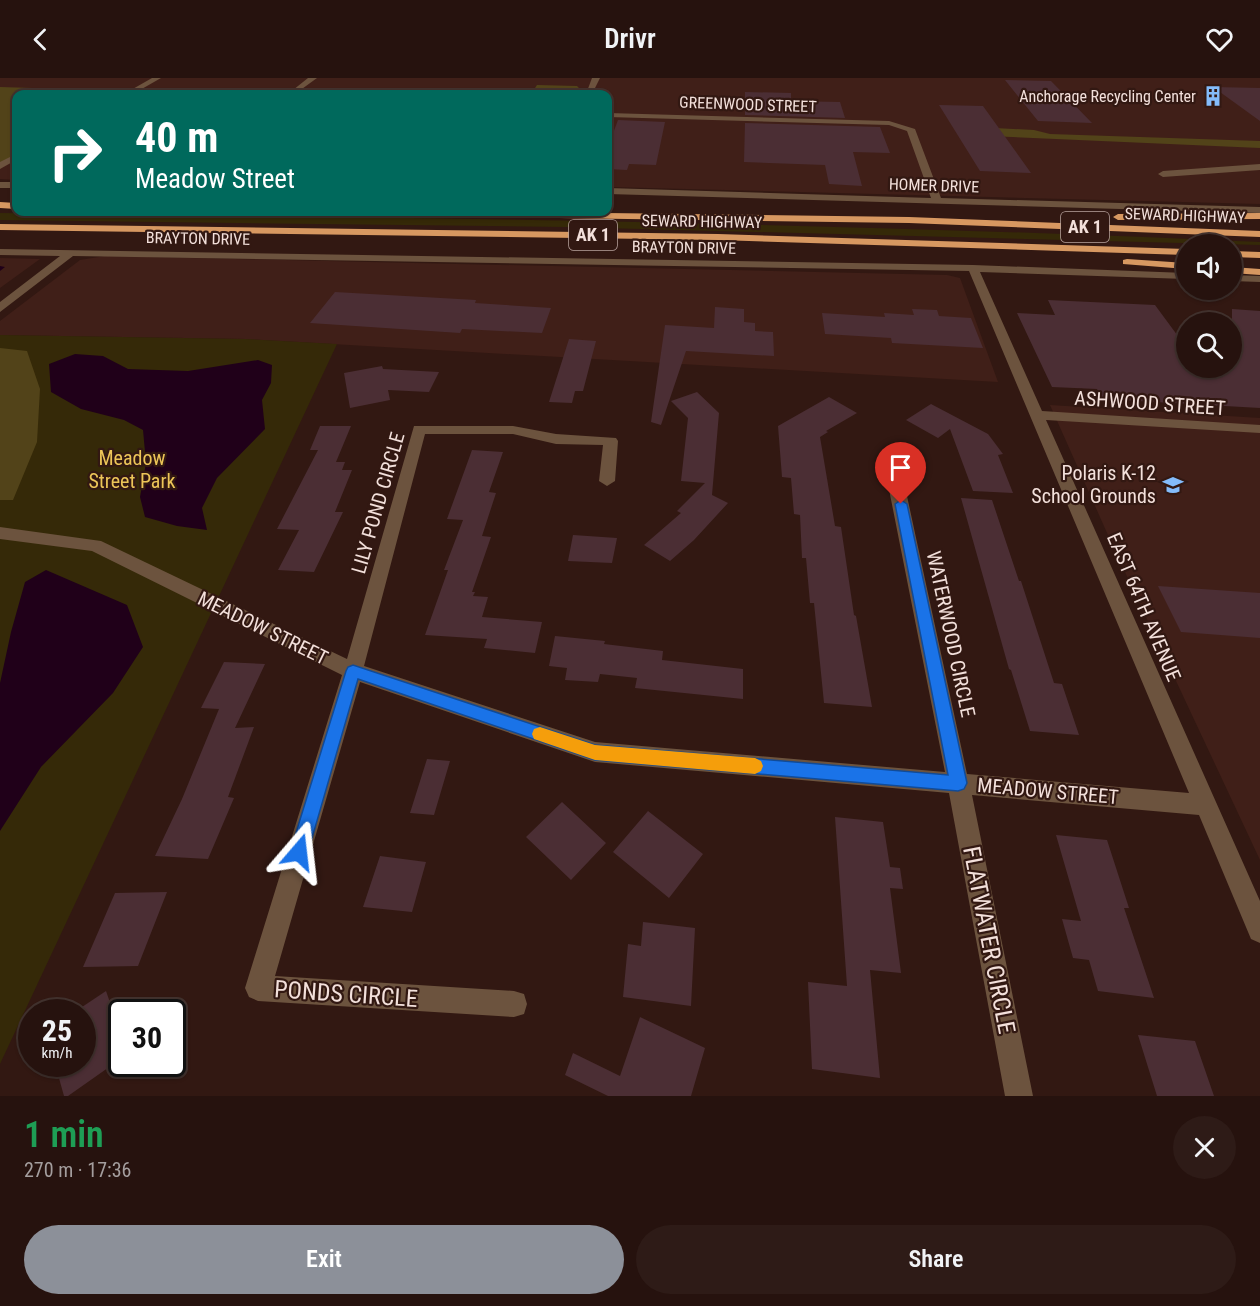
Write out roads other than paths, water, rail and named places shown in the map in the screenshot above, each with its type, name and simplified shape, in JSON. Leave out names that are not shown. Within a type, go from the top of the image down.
[{"type":"highway","name":"SEWARD HIGHWAY","points":[[612,216],[909,220],[1260,234]]},
{"type":"highway","points":[[909,220],[1260,216]]},
{"type":"highway","name":"SEWARD HIGHWAY","points":[[0,227],[718,237],[1176,252]]},
{"type":"highway","points":[[718,237],[1176,265]]},
{"type":"highway","name":"SEWARD HIGHWAY","points":[[1242,254],[1260,255]]},
{"type":"highway","points":[[1242,271],[1260,272]]},
{"type":"street","points":[[135,90],[157,78]]},
{"type":"street","points":[[297,90],[314,78]]},
{"type":"street","name":"GREENWOOD STREET","points":[[612,115],[889,123],[911,129],[937,200]]},
{"type":"street","points":[[1163,174],[1260,167]]},
{"type":"street","name":"HOMER DRIVE","points":[[612,191],[1260,210]]},
{"type":"street","name":"BRAYTON DRIVE","points":[[0,252],[973,268],[1176,276]]},
{"type":"street","points":[[0,308],[72,252]]},
{"type":"street","name":"EAST 64TH AVENUE","points":[[973,268],[1260,930]]},
{"type":"street","points":[[1242,278],[1260,279]]},
{"type":"street","name":"ASHWOOD STREET","points":[[1037,415],[1260,429]]},
{"type":"street","name":"LILY POND CIRCLE","points":[[353,671],[419,429],[513,430],[556,439],[610,441],[607,481]]},
{"type":"street","name":"WATERWOOD CIRCLE","points":[[891,459],[958,783]]},
{"type":"street","name":"MEADOW STREET","points":[[0,532],[95,545],[353,671],[595,753],[1205,805]]},
{"type":"street","name":"PONDS CIRCLE","points":[[353,671],[258,988],[514,1004]]},
{"type":"street","name":"FLATWATER CIRCLE","points":[[958,783],[1019,1096]]},
{"type":"waterway","points":[[0,267],[3,267],[0,270]]},
{"type":"place","name":"Anchorage Recycling Center","points":[[1213,96]]},
{"type":"place","name":"Polaris K-12 School Grounds","points":[[1173,485]]},
{"type":"park label","name":"Meadow Street Park","points":[[132,470]]}]
